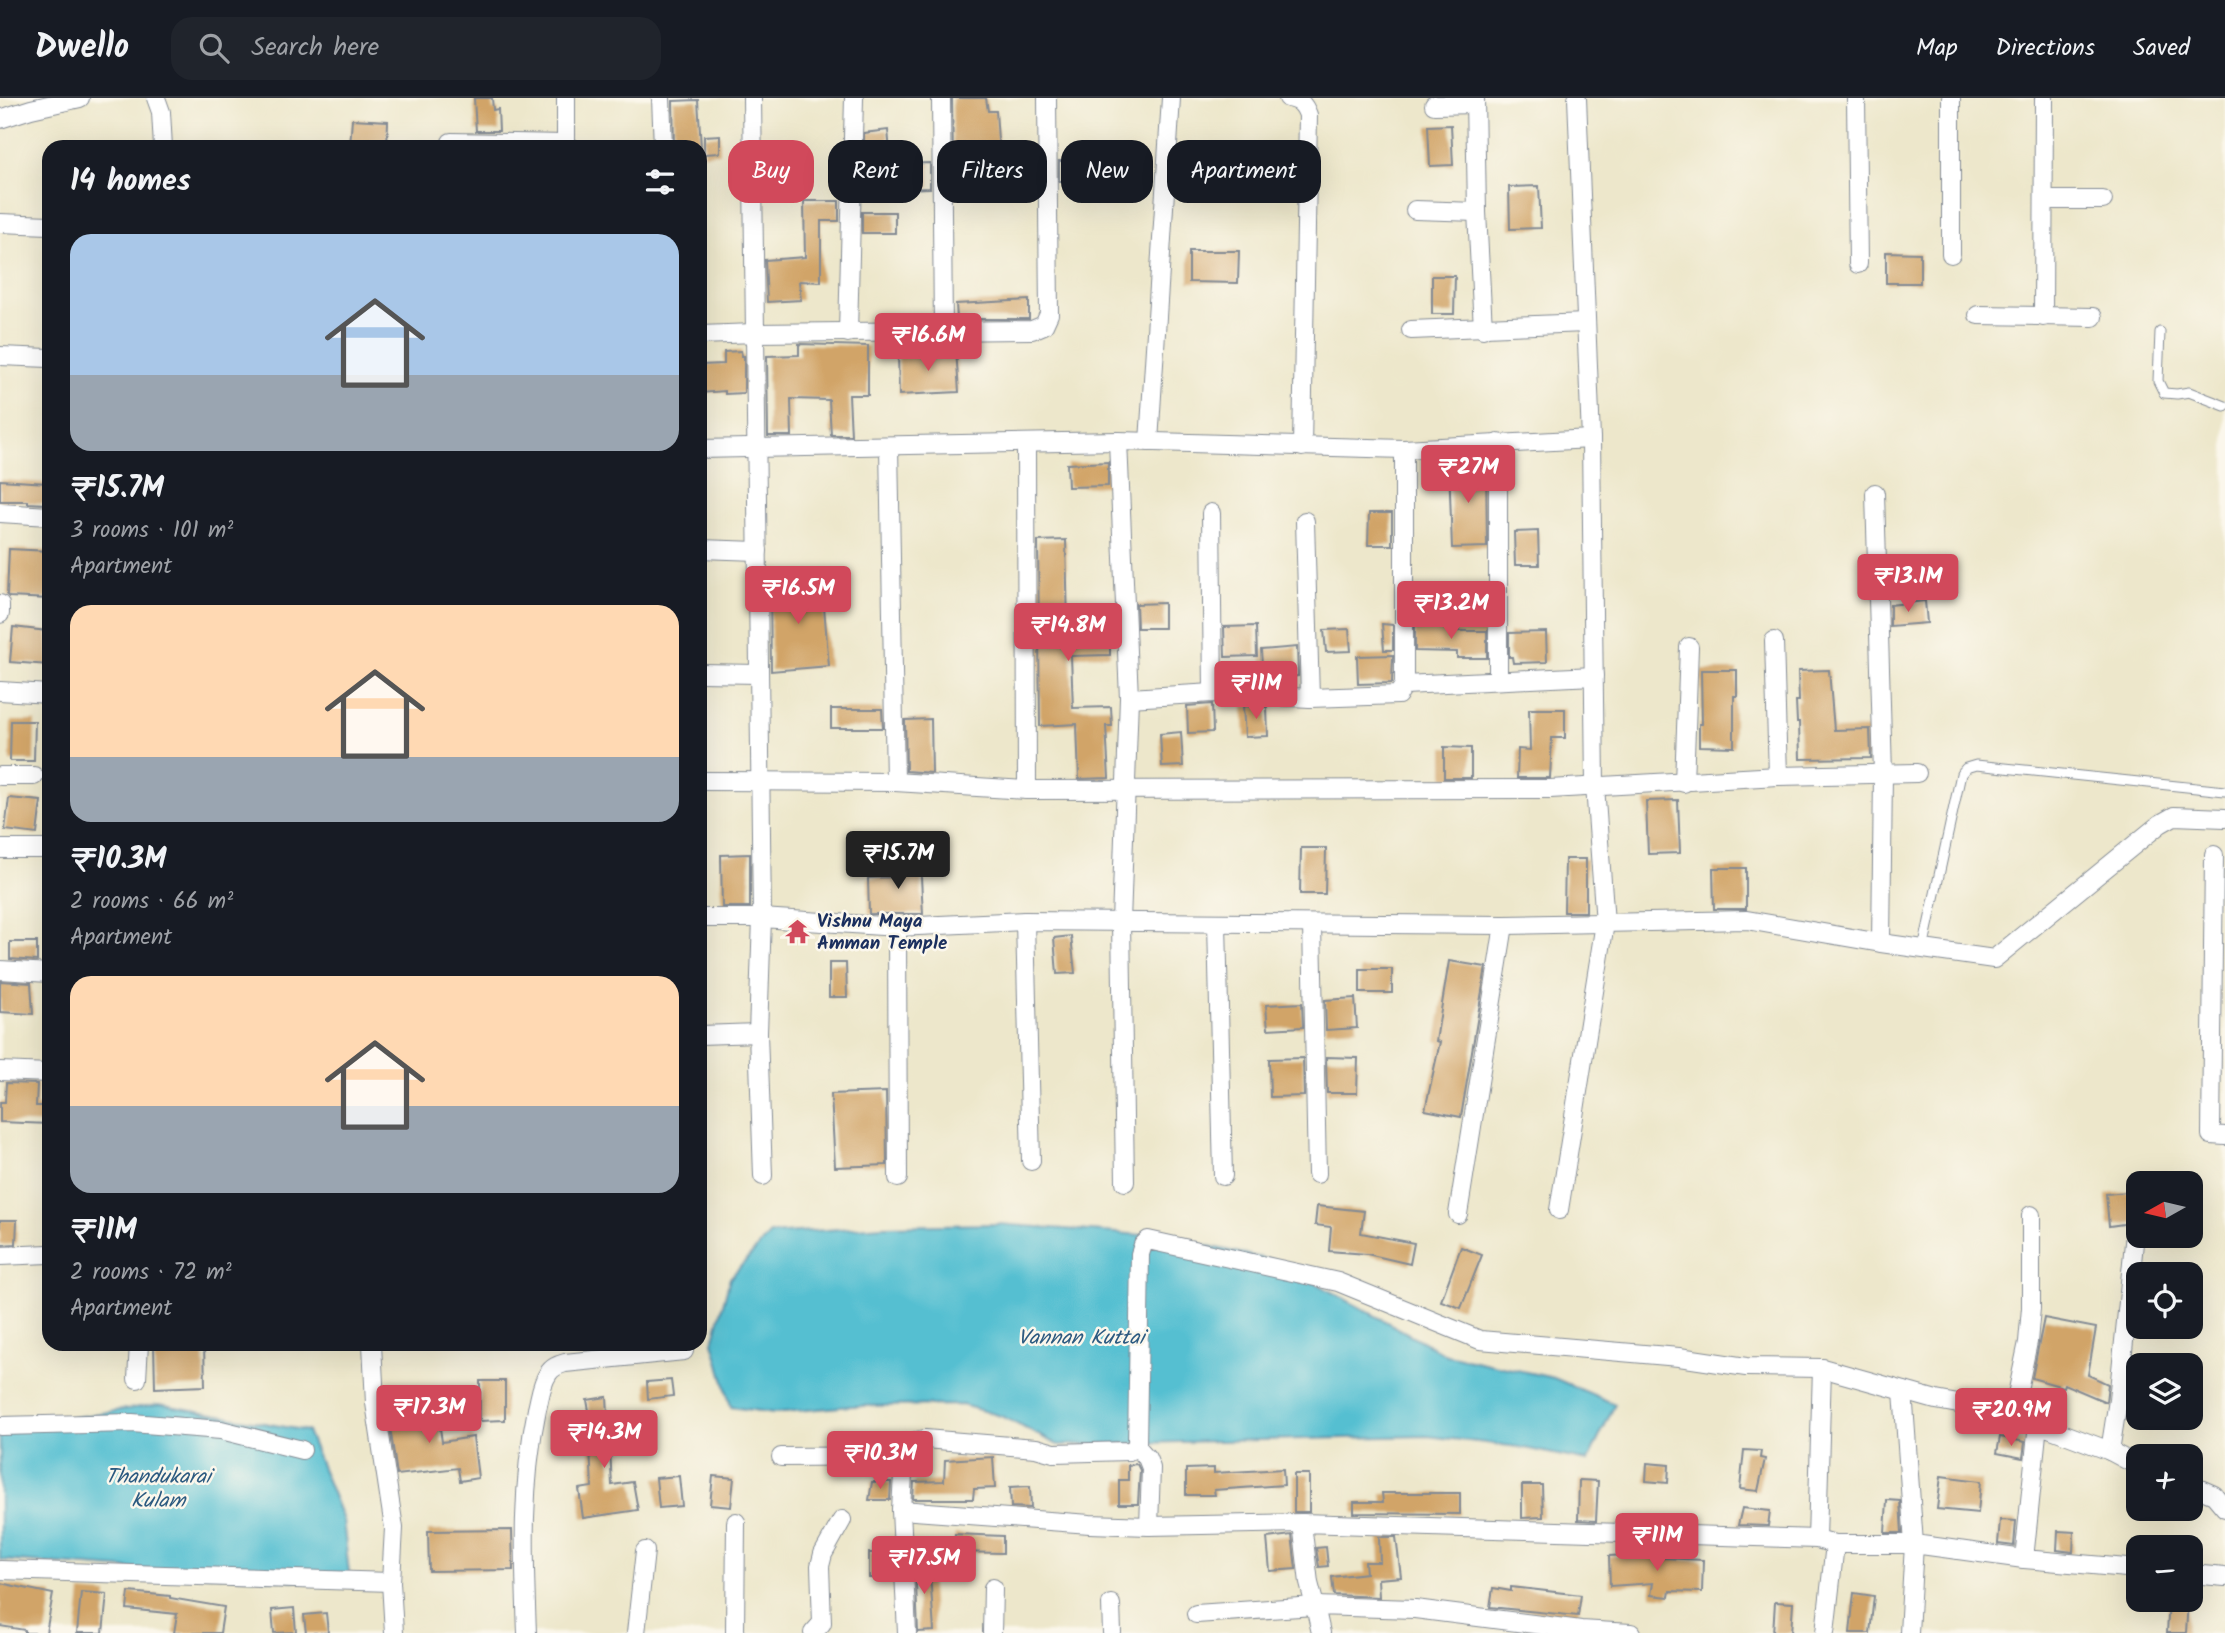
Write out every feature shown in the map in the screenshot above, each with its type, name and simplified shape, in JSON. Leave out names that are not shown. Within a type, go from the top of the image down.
[{"type":"street","points":[[0,120],[31,109],[80,98]]},
{"type":"street","points":[[156,98],[161,112],[163,140]]},
{"type":"street","points":[[566,98],[566,140]]},
{"type":"street","points":[[662,98],[663,140]]},
{"type":"street","points":[[752,98],[762,918],[758,1033],[763,1176]]},
{"type":"street","points":[[848,333],[854,98]]},
{"type":"street","points":[[941,98],[943,332]]},
{"type":"street","points":[[707,335],[1032,330],[1044,326],[1049,314],[1047,98]]},
{"type":"street","points":[[1149,442],[1171,98]]},
{"type":"street","points":[[1288,98],[1304,106],[1308,115],[1302,447]]},
{"type":"street","points":[[1559,1210],[1605,923],[1595,786],[1591,439],[1577,98]]},
{"type":"street","points":[[1856,98],[1858,264]]},
{"type":"street","points":[[1951,98],[1951,254]]},
{"type":"street","points":[[2043,317],[2044,98]]},
{"type":"street","points":[[1434,105],[1475,101],[1483,328]]},
{"type":"street","points":[[2044,200],[2103,200]]},
{"type":"street","points":[[1415,210],[1478,212]]},
{"type":"street","points":[[0,223],[42,225]]},
{"type":"street","points":[[1978,315],[2093,317]]},
{"type":"street","points":[[1411,330],[1586,323]]},
{"type":"street","points":[[0,356],[42,358]]},
{"type":"street","points":[[707,449],[1118,441],[1404,449],[1591,439]]},
{"type":"street","points":[[1118,441],[1129,698],[1121,922],[1125,1182]]},
{"type":"street","points":[[1026,443],[1027,790]]},
{"type":"street","points":[[1498,443],[1498,680]]},
{"type":"street","points":[[889,446],[895,782]]},
{"type":"street","points":[[1129,698],[1213,693],[1310,698],[1393,696],[1402,692],[1404,449]]},
{"type":"street","points":[[1875,493],[1884,774],[1881,943]]},
{"type":"street","points":[[0,513],[42,516]]},
{"type":"street","points":[[1211,513],[1213,693]]},
{"type":"street","points":[[1305,521],[1310,698]]},
{"type":"street","points":[[707,549],[758,551]]},
{"type":"street","points":[[0,604],[0,614]]},
{"type":"street","points":[[1774,641],[1778,776]]},
{"type":"street","points":[[1684,783],[1689,647]]},
{"type":"street","points":[[707,673],[760,674]]},
{"type":"street","points":[[1404,685],[1594,676]]},
{"type":"street","points":[[0,691],[42,694]]},
{"type":"street","points":[[707,781],[895,782],[1027,790],[1508,789],[1684,783],[1778,776],[1917,774]]},
{"type":"street","points":[[0,776],[34,776]]},
{"type":"street","points":[[707,918],[762,918],[897,927],[1025,921],[1504,925],[1747,920],[1994,959],[2160,824],[2174,816],[2225,818]]},
{"type":"street","points":[[0,849],[42,849]]},
{"type":"street","points":[[2214,855],[2211,1135],[2225,1136]]},
{"type":"street","points":[[1025,921],[1031,1161]]},
{"type":"street","points":[[1217,923],[1223,1177]]},
{"type":"street","points":[[1312,924],[1317,1174]]},
{"type":"street","points":[[1458,1214],[1504,925]]},
{"type":"street","points":[[897,927],[898,1178]]},
{"type":"street","points":[[0,970],[42,973]]},
{"type":"street","points":[[707,1035],[758,1033]]},
{"type":"street","points":[[0,1071],[42,1073]]},
{"type":"street","points":[[2013,1414],[2028,1342],[2031,1308],[2031,1215]]},
{"type":"street","points":[[1150,1526],[1151,1468],[1147,1458],[1137,1447],[1140,1254],[1148,1240],[1338,1282],[1480,1340],[1679,1357],[1746,1367],[1822,1368],[1936,1400],[2013,1414],[2126,1460]]},
{"type":"street","points":[[2110,1451],[2133,1248]]},
{"type":"street","points":[[0,1256],[42,1254]]},
{"type":"street","points":[[137,1379],[139,1351]]},
{"type":"street","points":[[372,1351],[375,1403],[394,1528],[391,1582],[394,1633]]},
{"type":"street","points":[[528,1633],[525,1482],[531,1438],[542,1385],[547,1374],[555,1365],[565,1363],[684,1351]]},
{"type":"street","points":[[1822,1368],[1825,1633]]},
{"type":"street","points":[[1903,1391],[1914,1544],[1909,1633]]},
{"type":"street","points":[[0,1426],[132,1423],[221,1430],[302,1450]]},
{"type":"street","points":[[2024,1559],[2038,1424]]},
{"type":"street","points":[[906,1633],[901,1510],[904,1456],[912,1441],[925,1439],[1036,1448],[1054,1453],[1129,1451],[1137,1447]]},
{"type":"street","points":[[781,1457],[904,1456]]},
{"type":"street","points":[[2203,1490],[2214,1495],[2225,1508]]},
{"type":"street","points":[[901,1510],[1090,1524],[1150,1526],[1301,1523],[1914,1544],[2024,1559],[2126,1568]]},
{"type":"street","points":[[813,1633],[822,1623],[820,1566],[823,1554],[842,1520]]},
{"type":"street","points":[[735,1633],[736,1522]]},
{"type":"street","points":[[1301,1523],[1309,1584],[1321,1633]]},
{"type":"street","points":[[636,1633],[645,1551]]},
{"type":"street","points":[[0,1570],[391,1582]]},
{"type":"street","points":[[2203,1575],[2225,1577]]},
{"type":"street","points":[[992,1633],[993,1588]]},
{"type":"street","points":[[1111,1604],[1112,1633]]},
{"type":"street","points":[[1196,1614],[1315,1606],[1415,1609],[1581,1630],[1631,1633]]},
{"type":"lane","points":[[2160,332],[2158,381],[2164,393],[2189,392],[2225,406]]},
{"type":"lane","points":[[1923,949],[1961,774],[1966,768],[1976,765],[2225,791]]},
{"type":"water","name":"Vannan Kuttai","points":[[999,1224],[1168,1237],[1275,1261],[1447,1355],[1554,1378],[1615,1404],[1588,1461],[1519,1447],[1427,1436],[1058,1445],[1001,1416],[962,1405],[851,1406],[774,1413],[731,1407],[713,1342],[730,1278],[770,1234],[883,1226]]},
{"type":"water","name":"Thandukarai Kulam","points":[[159,1404],[307,1431],[343,1520],[349,1573],[318,1582],[0,1560],[0,1429]]},
{"type":"building","points":[[474,98],[492,98],[493,110],[498,109],[499,131],[476,131]]},
{"type":"building","points":[[952,98],[986,98],[988,111],[996,111],[998,140],[953,140]]},
{"type":"building","points":[[698,100],[701,140],[674,140],[673,101]]},
{"type":"building","points":[[352,119],[388,121],[387,140],[350,140]]},
{"type":"building","points":[[1451,125],[1453,165],[1430,166],[1428,126]]},
{"type":"building","points":[[888,130],[889,140],[864,140],[864,133]]},
{"type":"building","points":[[720,135],[720,153],[707,154],[707,140],[704,140],[704,136]]},
{"type":"building","points":[[1061,161],[1061,181],[1059,181]]},
{"type":"building","points":[[923,163],[930,163],[930,188],[923,188]]},
{"type":"building","points":[[1539,186],[1541,228],[1510,229],[1509,187]]},
{"type":"building","points":[[804,203],[839,203],[839,221],[821,221],[821,282],[799,281],[801,300],[767,302],[765,260],[805,257]]},
{"type":"building","points":[[862,212],[895,212],[895,233],[862,233]]},
{"type":"building","points":[[1189,251],[1239,251],[1238,283],[1189,282]]},
{"type":"building","points":[[1886,252],[1920,253],[1920,283],[1886,283]]},
{"type":"building","points":[[1432,276],[1455,276],[1454,314],[1432,314]]},
{"type":"building","points":[[1029,300],[1029,319],[957,319],[956,304]]},
{"type":"building","points":[[799,344],[868,346],[868,395],[849,395],[851,435],[831,435],[829,400],[791,399],[792,436],[768,436],[767,356],[799,355]]},
{"type":"building","points":[[956,350],[959,392],[899,395],[898,353]]},
{"type":"building","points":[[741,351],[744,356],[744,393],[707,392],[707,365],[724,364],[724,352]]},
{"type":"building","points":[[1108,462],[1108,486],[1068,487],[1067,464]]},
{"type":"building","points":[[1486,463],[1487,547],[1452,548],[1449,464]]},
{"type":"building","points":[[0,480],[42,483],[42,504],[0,501]]},
{"type":"building","points":[[1369,513],[1392,513],[1392,545],[1368,545]]},
{"type":"building","points":[[1538,531],[1539,565],[1515,565],[1514,532]]},
{"type":"building","points":[[1066,540],[1068,627],[1110,626],[1110,655],[1071,656],[1073,708],[1111,707],[1112,726],[1106,726],[1109,778],[1079,779],[1077,724],[1040,726],[1038,541]]},
{"type":"building","points":[[9,549],[42,551],[42,599],[7,595]]},
{"type":"building","points":[[826,583],[824,607],[829,666],[771,671],[770,584]]},
{"type":"building","points":[[1925,601],[1927,623],[1890,626],[1890,605]]},
{"type":"building","points":[[1164,603],[1164,628],[1137,628],[1136,604]]},
{"type":"building","points":[[1382,624],[1393,625],[1393,650],[1384,650]]},
{"type":"building","points":[[1415,625],[1452,627],[1452,631],[1487,631],[1487,658],[1457,658],[1457,652],[1415,651]]},
{"type":"building","points":[[1256,626],[1257,656],[1225,657],[1224,627]]},
{"type":"building","points":[[13,627],[42,630],[42,664],[10,662]]},
{"type":"building","points":[[1349,629],[1351,651],[1326,652],[1324,630]]},
{"type":"building","points":[[1546,632],[1547,662],[1513,663],[1512,657],[1509,657],[1509,633]]},
{"type":"building","points":[[1297,647],[1298,676],[1263,679],[1261,650]]},
{"type":"building","points":[[1393,655],[1392,683],[1358,684],[1357,656]]},
{"type":"building","points":[[1701,670],[1737,670],[1734,747],[1699,746],[1699,724],[1702,724]]},
{"type":"building","points":[[1829,670],[1834,730],[1870,729],[1871,758],[1800,759],[1796,701],[1799,701],[1798,671]]},
{"type":"building","points":[[1212,704],[1213,732],[1188,733],[1187,706]]},
{"type":"building","points":[[1243,706],[1267,707],[1268,736],[1245,737]]},
{"type":"building","points":[[831,709],[882,709],[883,728],[831,728]]},
{"type":"building","points":[[1529,709],[1565,709],[1565,738],[1552,738],[1550,778],[1517,778],[1518,749],[1530,750]]},
{"type":"building","points":[[931,719],[932,773],[906,771],[905,720]]},
{"type":"building","points":[[11,721],[35,721],[34,761],[10,761]]},
{"type":"building","points":[[1181,732],[1183,766],[1162,767],[1160,734]]},
{"type":"building","points":[[1444,747],[1471,748],[1471,778],[1444,778]]},
{"type":"building","points":[[9,798],[41,801],[37,834],[5,830]]},
{"type":"building","points":[[1678,800],[1680,853],[1648,854],[1646,801]]},
{"type":"building","points":[[1301,848],[1326,848],[1325,894],[1300,894]]},
{"type":"building","points":[[750,854],[750,907],[722,907],[721,855]]},
{"type":"building","points":[[920,859],[923,914],[869,914],[868,878],[897,877],[896,861]]},
{"type":"building","points":[[1565,859],[1586,859],[1586,912],[1564,912]]},
{"type":"building","points":[[1713,868],[1746,868],[1746,909],[1714,909]]},
{"type":"building","points":[[1071,936],[1075,973],[1057,974],[1054,938]]},
{"type":"building","points":[[10,942],[37,942],[37,961],[10,959]]},
{"type":"building","points":[[1449,961],[1486,967],[1461,1117],[1425,1110],[1440,1042],[1436,1041]]},
{"type":"building","points":[[829,963],[846,963],[847,997],[829,997]]},
{"type":"building","points":[[1360,969],[1392,969],[1392,993],[1360,993]]},
{"type":"building","points":[[0,981],[31,983],[33,1014],[0,1012]]},
{"type":"building","points":[[1355,998],[1357,1028],[1326,1030],[1325,1000]]},
{"type":"building","points":[[1302,1003],[1303,1027],[1268,1029],[1266,1005]]},
{"type":"building","points":[[1326,1057],[1358,1058],[1357,1093],[1327,1093]]},
{"type":"building","points":[[1303,1058],[1304,1096],[1270,1097],[1269,1059]]},
{"type":"building","points":[[6,1083],[37,1084],[36,1106],[42,1106],[42,1124],[0,1122],[0,1102],[5,1102]]},
{"type":"building","points":[[886,1092],[887,1165],[835,1167],[831,1094]]},
{"type":"building","points":[[2126,1192],[2126,1224],[2109,1226],[2106,1194]]},
{"type":"building","points":[[1317,1206],[1364,1211],[1361,1233],[1414,1243],[1410,1264],[1367,1254],[1329,1251],[1331,1227],[1315,1225]]},
{"type":"building","points":[[0,1220],[17,1220],[16,1244],[0,1245]]},
{"type":"building","points":[[1461,1247],[1482,1255],[1461,1308],[1441,1301]]},
{"type":"building","points":[[2044,1318],[2096,1328],[2088,1375],[2108,1384],[2106,1402],[2064,1384],[2063,1387],[2032,1378]]},
{"type":"building","points":[[154,1351],[204,1351],[205,1386],[155,1388]]},
{"type":"building","points":[[671,1380],[673,1396],[648,1399],[647,1382]]},
{"type":"building","points":[[480,1381],[505,1381],[505,1420],[480,1421]]},
{"type":"building","points":[[607,1397],[612,1485],[633,1482],[638,1510],[583,1518],[579,1489],[592,1487],[589,1427],[592,1427],[587,1400]]},
{"type":"building","points":[[437,1407],[442,1442],[473,1437],[478,1478],[460,1481],[458,1468],[397,1475],[388,1413]]},
{"type":"building","points":[[2000,1437],[2025,1442],[2023,1458],[1997,1453]]},
{"type":"building","points":[[1744,1450],[1761,1451],[1760,1458],[1765,1459],[1758,1491],[1740,1489]]},
{"type":"building","points":[[993,1457],[995,1488],[974,1489],[973,1499],[913,1499],[914,1482],[944,1481],[945,1460]]},
{"type":"building","points":[[1647,1463],[1669,1465],[1668,1483],[1646,1481]]},
{"type":"building","points":[[1137,1464],[1140,1470],[1138,1504],[1119,1504],[1119,1480],[1128,1480],[1128,1465]]},
{"type":"building","points":[[1214,1468],[1214,1473],[1283,1469],[1284,1485],[1214,1490],[1215,1495],[1186,1495],[1186,1469]]},
{"type":"building","points":[[1294,1474],[1309,1474],[1309,1512],[1294,1512]]},
{"type":"building","points":[[679,1476],[682,1506],[659,1508],[656,1478]]},
{"type":"building","points":[[713,1476],[734,1478],[731,1507],[710,1505]]},
{"type":"building","points":[[1941,1476],[1981,1481],[1978,1513],[1937,1509]]},
{"type":"building","points":[[1579,1480],[1598,1481],[1596,1521],[1578,1520]]},
{"type":"building","points":[[872,1482],[891,1482],[890,1500],[869,1500]]},
{"type":"building","points":[[1522,1485],[1542,1485],[1543,1517],[1522,1518]]},
{"type":"building","points":[[1030,1486],[1031,1508],[1011,1507],[1010,1487]]},
{"type":"building","points":[[1382,1493],[1460,1493],[1460,1514],[1354,1513],[1354,1502],[1383,1502]]},
{"type":"building","points":[[1887,1500],[1900,1501],[1902,1533],[1885,1533]]},
{"type":"building","points":[[1742,1508],[1770,1511],[1768,1526],[1738,1525]]},
{"type":"building","points":[[2000,1520],[2016,1521],[2014,1546],[1998,1544]]},
{"type":"building","points":[[512,1530],[513,1570],[429,1571],[428,1531]]},
{"type":"building","points":[[2058,1531],[2074,1532],[2073,1552],[2057,1550]]},
{"type":"building","points":[[955,1534],[1003,1536],[1003,1553],[954,1552]]},
{"type":"building","points":[[1292,1535],[1296,1569],[1270,1571],[1267,1538]]},
{"type":"building","points":[[1379,1537],[1396,1537],[1401,1577],[1378,1579],[1379,1597],[1334,1595],[1332,1577],[1366,1573],[1365,1562],[1380,1562]]},
{"type":"building","points":[[1326,1547],[1328,1566],[1319,1567],[1316,1548]]},
{"type":"building","points":[[869,1553],[887,1553],[887,1560],[892,1560],[893,1578],[869,1578]]},
{"type":"building","points":[[1663,1553],[1663,1558],[1703,1560],[1702,1592],[1670,1591],[1669,1597],[1651,1595],[1653,1583],[1610,1586],[1609,1556]]},
{"type":"building","points":[[929,1558],[934,1631],[918,1632],[915,1559]]},
{"type":"building","points":[[0,1583],[53,1594],[46,1633],[25,1633],[25,1630],[0,1626]]},
{"type":"building","points":[[1511,1587],[1581,1595],[1578,1616],[1490,1607],[1493,1588],[1511,1591]]},
{"type":"building","points":[[81,1592],[107,1594],[103,1633],[77,1633]]},
{"type":"building","points":[[129,1592],[170,1596],[224,1607],[220,1633],[174,1633],[177,1614],[127,1609]]},
{"type":"building","points":[[1854,1593],[1874,1596],[1870,1633],[1850,1633]]},
{"type":"building","points":[[1775,1602],[1793,1603],[1791,1633],[1773,1633]]},
{"type":"building","points":[[294,1608],[296,1632],[274,1633],[272,1610]]},
{"type":"building","points":[[2168,1612],[2187,1612],[2186,1633],[2167,1633]]},
{"type":"building","points":[[326,1613],[328,1633],[306,1633],[304,1615]]},
{"type":"place","name":"Vishnu Maya Amman Temple","points":[[797,931]]}]
